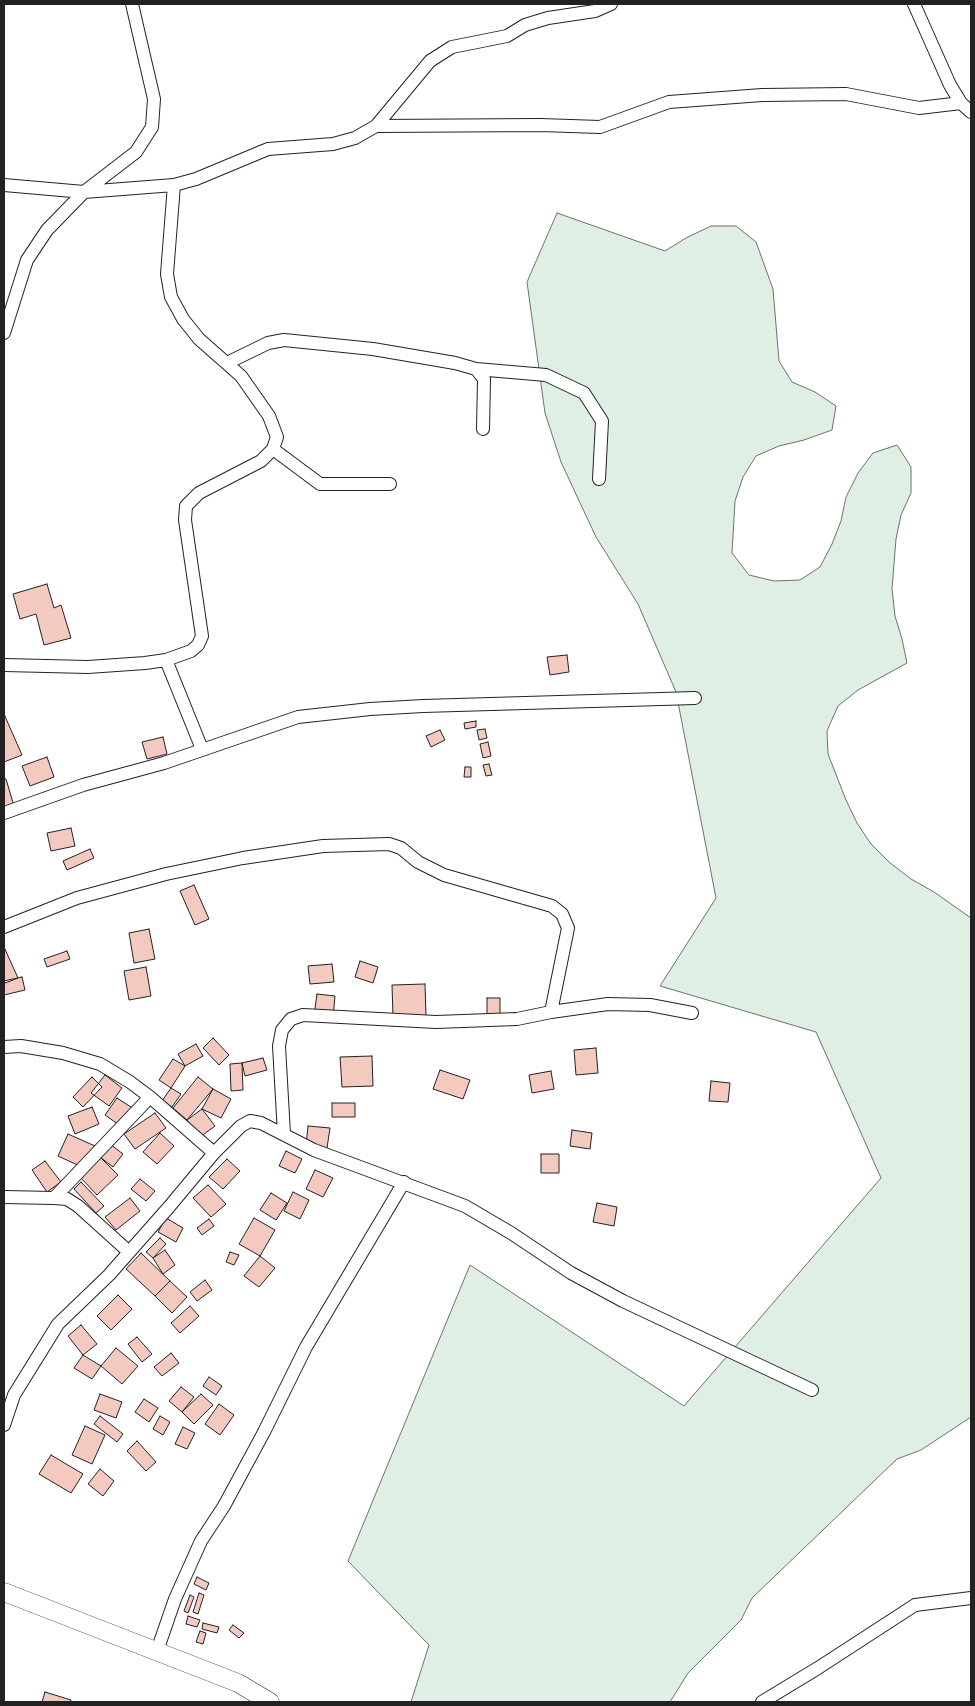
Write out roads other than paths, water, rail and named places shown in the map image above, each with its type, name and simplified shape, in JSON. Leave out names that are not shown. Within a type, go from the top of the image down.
[{"type":"street","points":[[4,333],[27,260],[47,230],[84,192],[136,152],[152,127],[154,99],[132,4]]},
{"type":"street","points":[[4,185],[84,192],[174,185],[196,179],[268,149],[333,144],[355,138],[376,126],[430,61],[452,47],[507,36],[525,25],[570,9],[595,10],[611,4]]},
{"type":"street","points":[[914,4],[950,85],[961,103],[971,112]]},
{"type":"street","points":[[376,126],[541,125],[600,127],[669,102],[762,95],[846,94],[918,108],[961,103]]},
{"type":"street","points":[[4,665],[88,667],[145,663],[166,660],[191,651],[198,645],[202,636],[185,520],[186,506],[199,493],[261,461],[273,449],[277,437],[270,416],[241,376],[199,339],[182,319],[171,297],[167,274],[174,185]]},
{"type":"street","points":[[227,363],[268,342],[284,340],[373,349],[455,363],[476,369],[546,375],[584,393],[602,421],[599,479]]},
{"type":"street","points":[[476,369],[484,379],[482,429]]},
{"type":"street","points":[[273,449],[320,484],[390,484]]},
{"type":"street","points":[[166,660],[202,749]]},
{"type":"street","points":[[4,813],[83,785],[164,763],[298,717],[370,709],[695,698]]},
{"type":"street","points":[[4,927],[77,898],[166,874],[243,858],[324,846],[389,844],[401,848],[418,862],[444,876],[552,906],[562,914],[568,928],[551,1012]]},
{"type":"street","points":[[284,1134],[279,1046],[282,1030],[291,1020],[303,1014],[436,1022],[517,1019],[608,1004],[650,1005],[692,1013]]},
{"type":"street","points":[[4,1047],[21,1046],[63,1053],[100,1064],[130,1082],[150,1097],[214,1153]]},
{"type":"street","points":[[54,1198],[150,1097]]},
{"type":"street","points":[[4,1425],[14,1395],[58,1324],[109,1275],[169,1208],[214,1153],[241,1126],[250,1121],[260,1123],[314,1150],[465,1206],[511,1233],[571,1273],[614,1296],[812,1390]]},
{"type":"street","points":[[157,1651],[175,1599],[201,1542],[224,1506],[264,1432],[306,1347],[404,1182]]},
{"type":"street","points":[[4,1197],[67,1199],[78,1206],[129,1252]]},
{"type":"street","points":[[4,1592],[238,1683],[270,1702]]},
{"type":"street","points":[[762,1702],[915,1605],[971,1598]]}]
